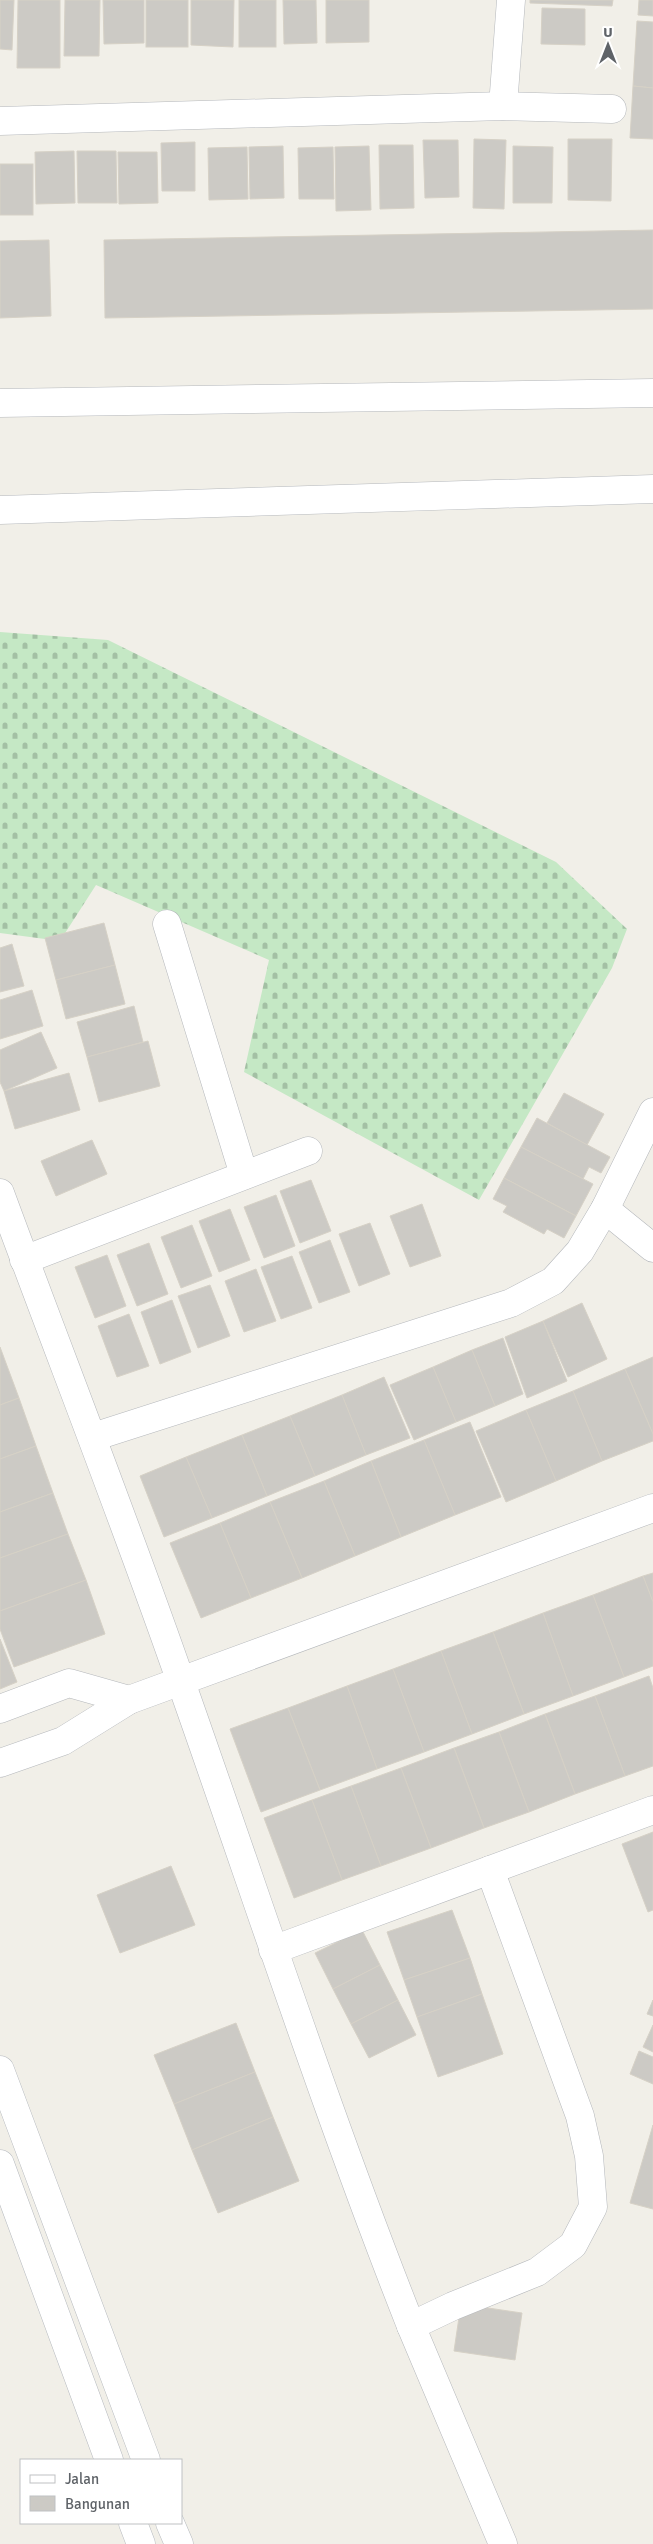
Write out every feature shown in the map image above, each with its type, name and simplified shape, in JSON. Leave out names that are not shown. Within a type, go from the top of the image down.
[{"type":"street","points":[[503,106],[511,0]]},
{"type":"street","points":[[0,121],[503,106],[612,108]]},
{"type":"street","points":[[0,403],[653,393]]},
{"type":"street","points":[[0,510],[653,489]]},
{"type":"street","points":[[167,924],[244,1175]]},
{"type":"street","points":[[93,1437],[512,1303],[553,1281],[580,1251],[605,1209],[653,1112]]},
{"type":"street","points":[[24,1260],[308,1151]]},
{"type":"street","points":[[0,1193],[93,1437],[181,1681],[273,1950],[368,2216],[411,2326],[503,2544]]},
{"type":"street","points":[[605,1209],[653,1248]]},
{"type":"street","points":[[0,1763],[63,1741],[129,1700],[653,1508]]},
{"type":"street","points":[[0,1709],[69,1683],[129,1700]]},
{"type":"street","points":[[273,1950],[653,1810]]},
{"type":"street","points":[[411,2326],[453,2306],[537,2272],[573,2245],[593,2207],[590,2156],[580,2116],[490,1870]]},
{"type":"street","points":[[0,2070],[146,2459]]},
{"type":"street","points":[[0,2164],[109,2459]]},
{"type":"street","points":[[133,2524],[141,2544]]},
{"type":"street","points":[[170,2524],[179,2544]]},
{"type":"green space","points":[[0,632],[108,640],[556,862],[627,929],[612,968],[479,1200],[244,1072],[269,960],[96,885],[60,941],[0,933]]},
{"type":"building","points":[[0,0],[14,0],[12,50],[0,49]]},
{"type":"building","points":[[18,0],[60,0],[60,68],[17,68]]},
{"type":"building","points":[[65,0],[100,0],[99,56],[64,56]]},
{"type":"building","points":[[103,0],[144,0],[144,43],[104,44]]},
{"type":"building","points":[[146,0],[188,0],[188,47],[146,47]]},
{"type":"building","points":[[191,0],[234,0],[233,47],[191,45]]},
{"type":"building","points":[[239,0],[276,0],[276,47],[239,47]]},
{"type":"building","points":[[283,0],[316,0],[317,43],[284,44]]},
{"type":"building","points":[[326,0],[369,0],[369,42],[326,43]]},
{"type":"building","points":[[530,0],[613,0],[612,6],[530,3]]},
{"type":"building","points":[[639,0],[653,0],[653,16],[638,15]]},
{"type":"building","points":[[542,8],[585,9],[585,45],[541,44]]},
{"type":"building","points":[[637,21],[653,22],[653,88],[633,86]]},
{"type":"building","points":[[633,86],[653,88],[653,139],[630,138]]},
{"type":"building","points":[[474,139],[506,140],[504,209],[473,208]]},
{"type":"building","points":[[568,139],[612,139],[611,201],[568,200]]},
{"type":"building","points":[[423,140],[458,140],[459,197],[425,198]]},
{"type":"building","points":[[195,142],[195,191],[162,191],[161,143]]},
{"type":"building","points":[[379,145],[413,145],[414,208],[380,209]]},
{"type":"building","points":[[283,146],[284,198],[250,199],[249,147]]},
{"type":"building","points":[[369,146],[371,210],[336,211],[335,147]]},
{"type":"building","points":[[513,146],[553,147],[552,203],[513,203]]},
{"type":"building","points":[[247,147],[248,199],[209,200],[208,148]]},
{"type":"building","points":[[333,147],[334,199],[299,199],[298,148]]},
{"type":"building","points":[[74,151],[75,203],[36,204],[35,152]]},
{"type":"building","points":[[77,151],[116,151],[117,203],[78,203]]},
{"type":"building","points":[[118,152],[157,152],[158,203],[119,204]]},
{"type":"building","points":[[0,164],[33,164],[33,215],[0,215]]},
{"type":"building","points":[[653,230],[653,309],[105,318],[104,240]]},
{"type":"building","points":[[49,240],[51,316],[0,318],[0,241]]},
{"type":"building","points":[[104,923],[115,965],[56,980],[45,938]]},
{"type":"building","points":[[12,944],[24,986],[0,992],[0,948]]},
{"type":"building","points":[[115,965],[125,1004],[66,1019],[56,980]]},
{"type":"building","points":[[32,990],[43,1026],[0,1039],[0,1000]]},
{"type":"building","points":[[134,1006],[143,1042],[87,1057],[77,1022]]},
{"type":"building","points":[[41,1032],[57,1068],[4,1091],[0,1082],[0,1050]]},
{"type":"building","points":[[148,1041],[160,1086],[99,1102],[87,1057]]},
{"type":"building","points":[[69,1073],[80,1110],[15,1129],[4,1091]]},
{"type":"building","points":[[564,1093],[604,1114],[587,1145],[547,1123]]},
{"type":"building","points":[[537,1118],[610,1157],[601,1173],[589,1167],[583,1179],[521,1147]]},
{"type":"building","points":[[92,1140],[107,1174],[56,1196],[41,1161]]},
{"type":"building","points":[[521,1147],[593,1184],[576,1216],[504,1178]]},
{"type":"building","points":[[504,1178],[576,1216],[564,1238],[547,1229],[544,1234],[503,1212],[507,1206],[493,1199]]},
{"type":"building","points":[[311,1180],[331,1231],[300,1243],[280,1191]]},
{"type":"building","points":[[276,1195],[295,1246],[264,1258],[244,1207]]},
{"type":"building","points":[[422,1204],[441,1256],[410,1267],[390,1216]]},
{"type":"building","points":[[230,1209],[250,1260],[219,1272],[199,1221]]},
{"type":"building","points":[[370,1223],[390,1274],[359,1286],[339,1234]]},
{"type":"building","points":[[192,1225],[212,1276],[181,1288],[161,1237]]},
{"type":"building","points":[[330,1240],[350,1292],[319,1303],[299,1252]]},
{"type":"building","points":[[149,1243],[168,1294],[137,1306],[117,1255]]},
{"type":"building","points":[[107,1255],[126,1306],[95,1318],[75,1267]]},
{"type":"building","points":[[292,1256],[312,1308],[281,1319],[261,1267]]},
{"type":"building","points":[[256,1269],[276,1321],[244,1332],[225,1281]]},
{"type":"building","points":[[210,1285],[230,1336],[198,1348],[178,1296]]},
{"type":"building","points":[[172,1300],[191,1352],[160,1364],[141,1312]]},
{"type":"building","points":[[582,1303],[607,1359],[568,1377],[543,1321]]},
{"type":"building","points":[[129,1314],[149,1366],[117,1377],[98,1326]]},
{"type":"building","points":[[543,1321],[567,1381],[527,1398],[505,1337]]},
{"type":"building","points":[[503,1338],[523,1394],[495,1406],[472,1350]]},
{"type":"building","points":[[0,1347],[19,1398],[0,1405]]},
{"type":"building","points":[[472,1350],[495,1406],[456,1422],[433,1367]]},
{"type":"building","points":[[653,1357],[653,1434],[625,1369]]},
{"type":"building","points":[[433,1367],[456,1422],[414,1440],[390,1385]]},
{"type":"building","points":[[625,1369],[653,1434],[653,1441],[602,1461],[573,1391]]},
{"type":"building","points":[[384,1377],[410,1438],[366,1455],[342,1395]]},
{"type":"building","points":[[573,1391],[602,1461],[556,1481],[526,1410]]},
{"type":"building","points":[[342,1395],[366,1455],[315,1476],[290,1416]]},
{"type":"building","points":[[19,1398],[36,1446],[0,1459],[0,1405]]},
{"type":"building","points":[[526,1410],[556,1481],[506,1502],[476,1431]]},
{"type":"building","points":[[290,1416],[315,1476],[267,1496],[242,1435]]},
{"type":"building","points":[[470,1422],[501,1497],[455,1515],[424,1440]]},
{"type":"building","points":[[242,1435],[267,1496],[212,1518],[186,1457]]},
{"type":"building","points":[[424,1440],[455,1515],[401,1537],[371,1461]]},
{"type":"building","points":[[36,1446],[53,1493],[0,1512],[0,1459]]},
{"type":"building","points":[[186,1457],[212,1518],[164,1537],[140,1476]]},
{"type":"building","points":[[371,1461],[401,1537],[355,1556],[324,1481]]},
{"type":"building","points":[[324,1481],[355,1556],[302,1578],[270,1502]]},
{"type":"building","points":[[53,1493],[68,1534],[0,1558],[0,1512]]},
{"type":"building","points":[[270,1502],[302,1578],[251,1598],[220,1523]]},
{"type":"building","points":[[220,1523],[251,1598],[201,1618],[170,1543]]},
{"type":"building","points":[[68,1534],[86,1580],[0,1611],[0,1558]]},
{"type":"building","points":[[653,1573],[653,1602],[643,1576]]},
{"type":"building","points":[[643,1576],[653,1602],[653,1666],[624,1677],[593,1595]]},
{"type":"building","points":[[86,1580],[105,1634],[14,1667],[0,1629],[0,1611]]},
{"type":"building","points":[[593,1595],[624,1677],[573,1696],[543,1613]]},
{"type":"building","points":[[543,1613],[573,1696],[524,1714],[493,1632]]},
{"type":"building","points":[[493,1632],[524,1714],[472,1734],[441,1651]]},
{"type":"building","points":[[0,1639],[17,1682],[0,1689]]},
{"type":"building","points":[[441,1651],[472,1734],[424,1752],[393,1669]]},
{"type":"building","points":[[393,1669],[424,1752],[377,1769],[347,1686]]},
{"type":"building","points":[[649,1676],[653,1688],[653,1766],[625,1776],[595,1696]]},
{"type":"building","points":[[347,1686],[377,1769],[320,1790],[288,1708]]},
{"type":"building","points":[[595,1696],[625,1776],[575,1794],[545,1714]]},
{"type":"building","points":[[288,1708],[320,1790],[261,1812],[230,1729]]},
{"type":"building","points":[[545,1714],[575,1794],[529,1812],[499,1732]]},
{"type":"building","points":[[499,1732],[529,1812],[484,1828],[454,1748]]},
{"type":"building","points":[[454,1748],[484,1828],[431,1848],[401,1768]]},
{"type":"building","points":[[401,1768],[431,1848],[381,1866],[351,1786]]},
{"type":"building","points":[[351,1786],[381,1866],[342,1880],[312,1800]]},
{"type":"building","points":[[312,1800],[342,1880],[294,1898],[264,1818]]},
{"type":"building","points":[[653,1832],[653,1910],[648,1912],[622,1844]]},
{"type":"building","points":[[171,1866],[195,1925],[120,1953],[97,1895]]},
{"type":"building","points":[[452,1910],[470,1958],[404,1980],[387,1932]]},
{"type":"building","points":[[362,1930],[380,1965],[333,1989],[315,1953]]},
{"type":"building","points":[[470,1958],[482,1994],[417,2017],[404,1980]]},
{"type":"building","points":[[380,1965],[398,2000],[351,2024],[333,1989]]},
{"type":"building","points":[[482,1994],[503,2054],[438,2077],[417,2017]]},
{"type":"building","points":[[398,2000],[416,2035],[369,2058],[351,2024]]},
{"type":"building","points":[[653,2000],[653,2016],[647,2014]]},
{"type":"building","points":[[236,2023],[255,2072],[174,2104],[154,2055]]},
{"type":"building","points":[[653,2025],[653,2052],[643,2047]]},
{"type":"building","points":[[639,2051],[653,2057],[653,2084],[630,2074]]},
{"type":"building","points":[[255,2072],[273,2117],[192,2150],[174,2104]]},
{"type":"building","points":[[273,2117],[299,2181],[218,2213],[192,2150]]},
{"type":"building","points":[[653,2125],[653,2209],[630,2203]]},
{"type":"building","points":[[461,2304],[522,2313],[515,2360],[454,2351]]}]
